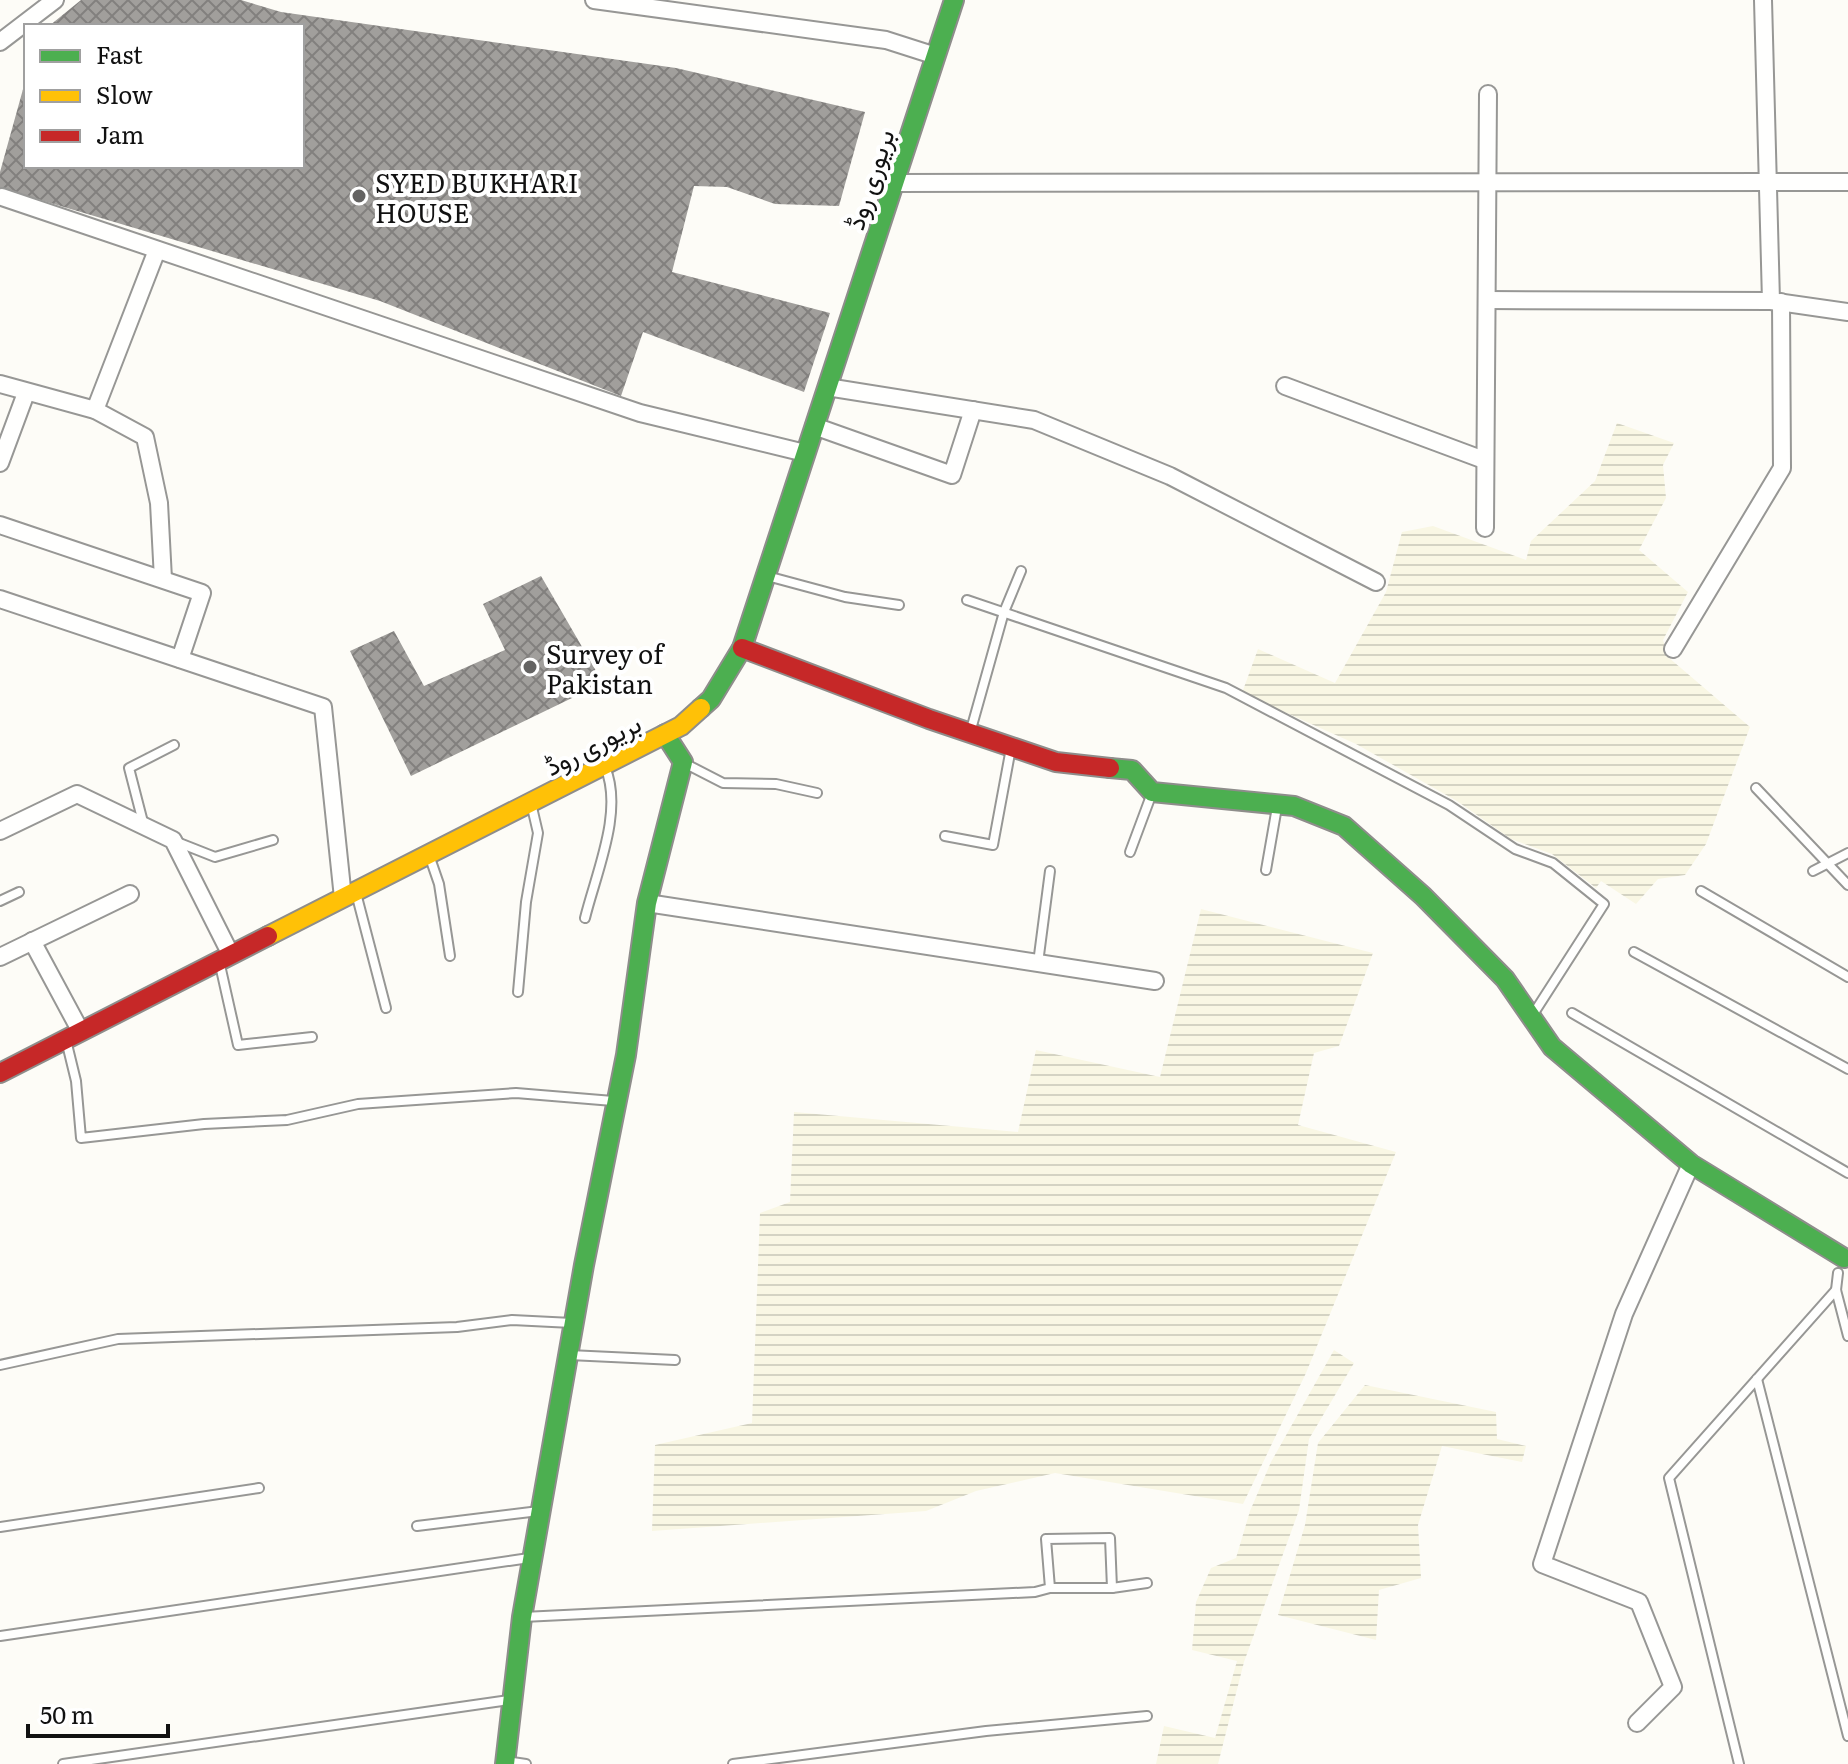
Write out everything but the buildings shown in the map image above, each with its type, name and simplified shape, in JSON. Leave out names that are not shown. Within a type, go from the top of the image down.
[{"type":"street","points":[[0,42],[55,0]]},
{"type":"street","points":[[594,0],[886,40],[936,56]]},
{"type":"street","name":"بریوری روڈ","points":[[0,1073],[681,726],[711,699],[742,648],[954,0]]},
{"type":"street","points":[[1673,649],[1782,468],[1763,0]]},
{"type":"street","points":[[1485,528],[1488,94]]},
{"type":"street","points":[[894,183],[1848,182]]},
{"type":"street","points":[[2,197],[640,413],[805,453]]},
{"type":"street","points":[[95,410],[157,250]]},
{"type":"street","points":[[1487,300],[1776,302],[1848,312]]},
{"type":"street","points":[[0,384],[95,410],[145,437],[159,503],[163,579]]},
{"type":"street","points":[[1285,386],[1484,460]]},
{"type":"street","points":[[827,387],[1034,420],[1170,476],[1376,582]]},
{"type":"street","points":[[0,463],[26,393]]},
{"type":"street","points":[[814,426],[952,475],[973,410]]},
{"type":"street","points":[[0,525],[202,593],[180,659]]},
{"type":"street","points":[[0,599],[323,707],[349,895]]},
{"type":"street","points":[[742,648],[1056,762],[1132,770],[1152,792],[1294,806],[1344,826],[1423,896],[1505,979],[1552,1047],[1691,1164],[1842,1268]]},
{"type":"street","points":[[505,1762],[522,1617],[573,1323],[616,1101],[647,903],[683,762],[665,734]]},
{"type":"street","points":[[0,831],[77,794],[173,840],[225,958]]},
{"type":"street","points":[[0,957],[130,894]]},
{"type":"street","points":[[647,903],[1155,981]]},
{"type":"street","points":[[32,941],[73,1036]]},
{"type":"street","points":[[1637,1723],[1673,1687],[1639,1602],[1542,1564],[1624,1314],[1691,1164]]},
{"type":"lane","points":[[970,733],[1004,612],[1021,571]]},
{"type":"lane","points":[[765,576],[845,597],[899,605]]},
{"type":"lane","points":[[967,600],[1226,688],[1449,805],[1515,849],[1553,863],[1604,904],[1531,1016]]},
{"type":"lane","points":[[144,826],[129,768],[174,745]]},
{"type":"lane","points":[[945,836],[993,845],[1011,747]]},
{"type":"lane","points":[[683,762],[723,783],[776,784],[817,793]]},
{"type":"lane","points":[[585,918],[608,827],[612,785],[604,766]]},
{"type":"lane","points":[[1756,788],[1848,885]]},
{"type":"lane","points":[[1130,852],[1152,792]]},
{"type":"lane","points":[[518,992],[526,902],[538,833],[531,803]]},
{"type":"lane","points":[[1266,870],[1278,805]]},
{"type":"lane","points":[[173,840],[215,857],[273,840]]},
{"type":"lane","points":[[1813,871],[1848,853]]},
{"type":"lane","points":[[429,855],[439,884],[450,956]]},
{"type":"lane","points":[[1038,963],[1050,871]]},
{"type":"lane","points":[[1701,891],[1848,977]]},
{"type":"lane","points":[[0,901],[19,892]]},
{"type":"lane","points":[[349,895],[366,924],[386,1008]]},
{"type":"lane","points":[[1634,952],[1848,1069]]},
{"type":"lane","points":[[225,958],[238,1045],[312,1037]]},
{"type":"lane","points":[[1572,1013],[1848,1173]]},
{"type":"lane","points":[[73,1036],[81,1138],[204,1124],[287,1120],[358,1104],[500,1094],[616,1101]]},
{"type":"lane","points":[[1842,1268],[1848,1336]]},
{"type":"lane","points":[[1739,1764],[1669,1478],[1757,1379],[1842,1268]]},
{"type":"lane","points":[[0,1365],[118,1339],[457,1327],[512,1320],[573,1323]]},
{"type":"lane","points":[[568,1355],[675,1360]]},
{"type":"lane","points":[[1757,1379],[1848,1736]]},
{"type":"lane","points":[[0,1527],[259,1488]]},
{"type":"lane","points":[[417,1526],[541,1511]]},
{"type":"lane","points":[[1050,1588],[1046,1539],[1110,1538],[1112,1588]]},
{"type":"lane","points":[[0,1636],[532,1557]]},
{"type":"lane","points":[[522,1617],[1035,1592],[1050,1588],[1112,1588],[1147,1583]]},
{"type":"lane","points":[[63,1764],[513,1700]]},
{"type":"lane","points":[[733,1764],[986,1731],[1147,1716]]},
{"type":"lane","points":[[505,1762],[526,1764]]},
{"type":"shaded area","points":[[1617,423],[1674,443],[1663,465],[1666,498],[1639,550],[1688,592],[1663,640],[1668,657],[1750,727],[1706,844],[1685,875],[1658,879],[1636,904],[1601,881],[1596,888],[1552,854],[1511,839],[1457,801],[1356,744],[1242,693],[1258,649],[1335,683],[1386,592],[1402,532],[1433,526],[1526,560],[1531,541],[1595,481]]},
{"type":"shaded area","points":[[1201,909],[1373,953],[1339,1046],[1314,1053],[1298,1125],[1396,1152],[1306,1373],[1243,1504],[1055,1473],[976,1491],[926,1511],[652,1531],[655,1445],[752,1423],[760,1213],[790,1202],[794,1112],[1018,1132],[1036,1050],[1160,1077]]},
{"type":"shaded area","points":[[1334,1350],[1354,1363],[1309,1439],[1299,1510],[1244,1662],[1218,1764],[1156,1764],[1164,1726],[1215,1738],[1237,1661],[1192,1650],[1196,1602],[1211,1568],[1236,1558],[1250,1511],[1271,1462]]},
{"type":"shaded area","points":[[1365,1385],[1496,1412],[1497,1439],[1526,1446],[1522,1462],[1442,1446],[1418,1525],[1421,1578],[1379,1590],[1376,1640],[1278,1615],[1305,1525],[1318,1443]]},
{"type":"traffic: fast","points":[[701,708],[711,699],[742,648],[954,0]]},
{"type":"traffic: fast","points":[[505,1764],[522,1617],[584,1265],[626,1055],[647,903],[683,762],[665,734]]},
{"type":"traffic: fast","points":[[1110,768],[1132,770],[1152,792],[1294,806],[1344,826],[1423,896],[1505,979],[1552,1047],[1691,1164],[1844,1258]]},
{"type":"traffic: slow","points":[[268,936],[681,726],[701,708]]},
{"type":"traffic: jam","points":[[742,648],[929,719],[1056,762],[1110,768]]},
{"type":"traffic: jam","points":[[0,1073],[268,936]]},
{"type":"place","name":"SYED BUKHARI HOUSE","points":[[359,196]]},
{"type":"place","name":"Survey of Pakistan","points":[[530,667]]}]
